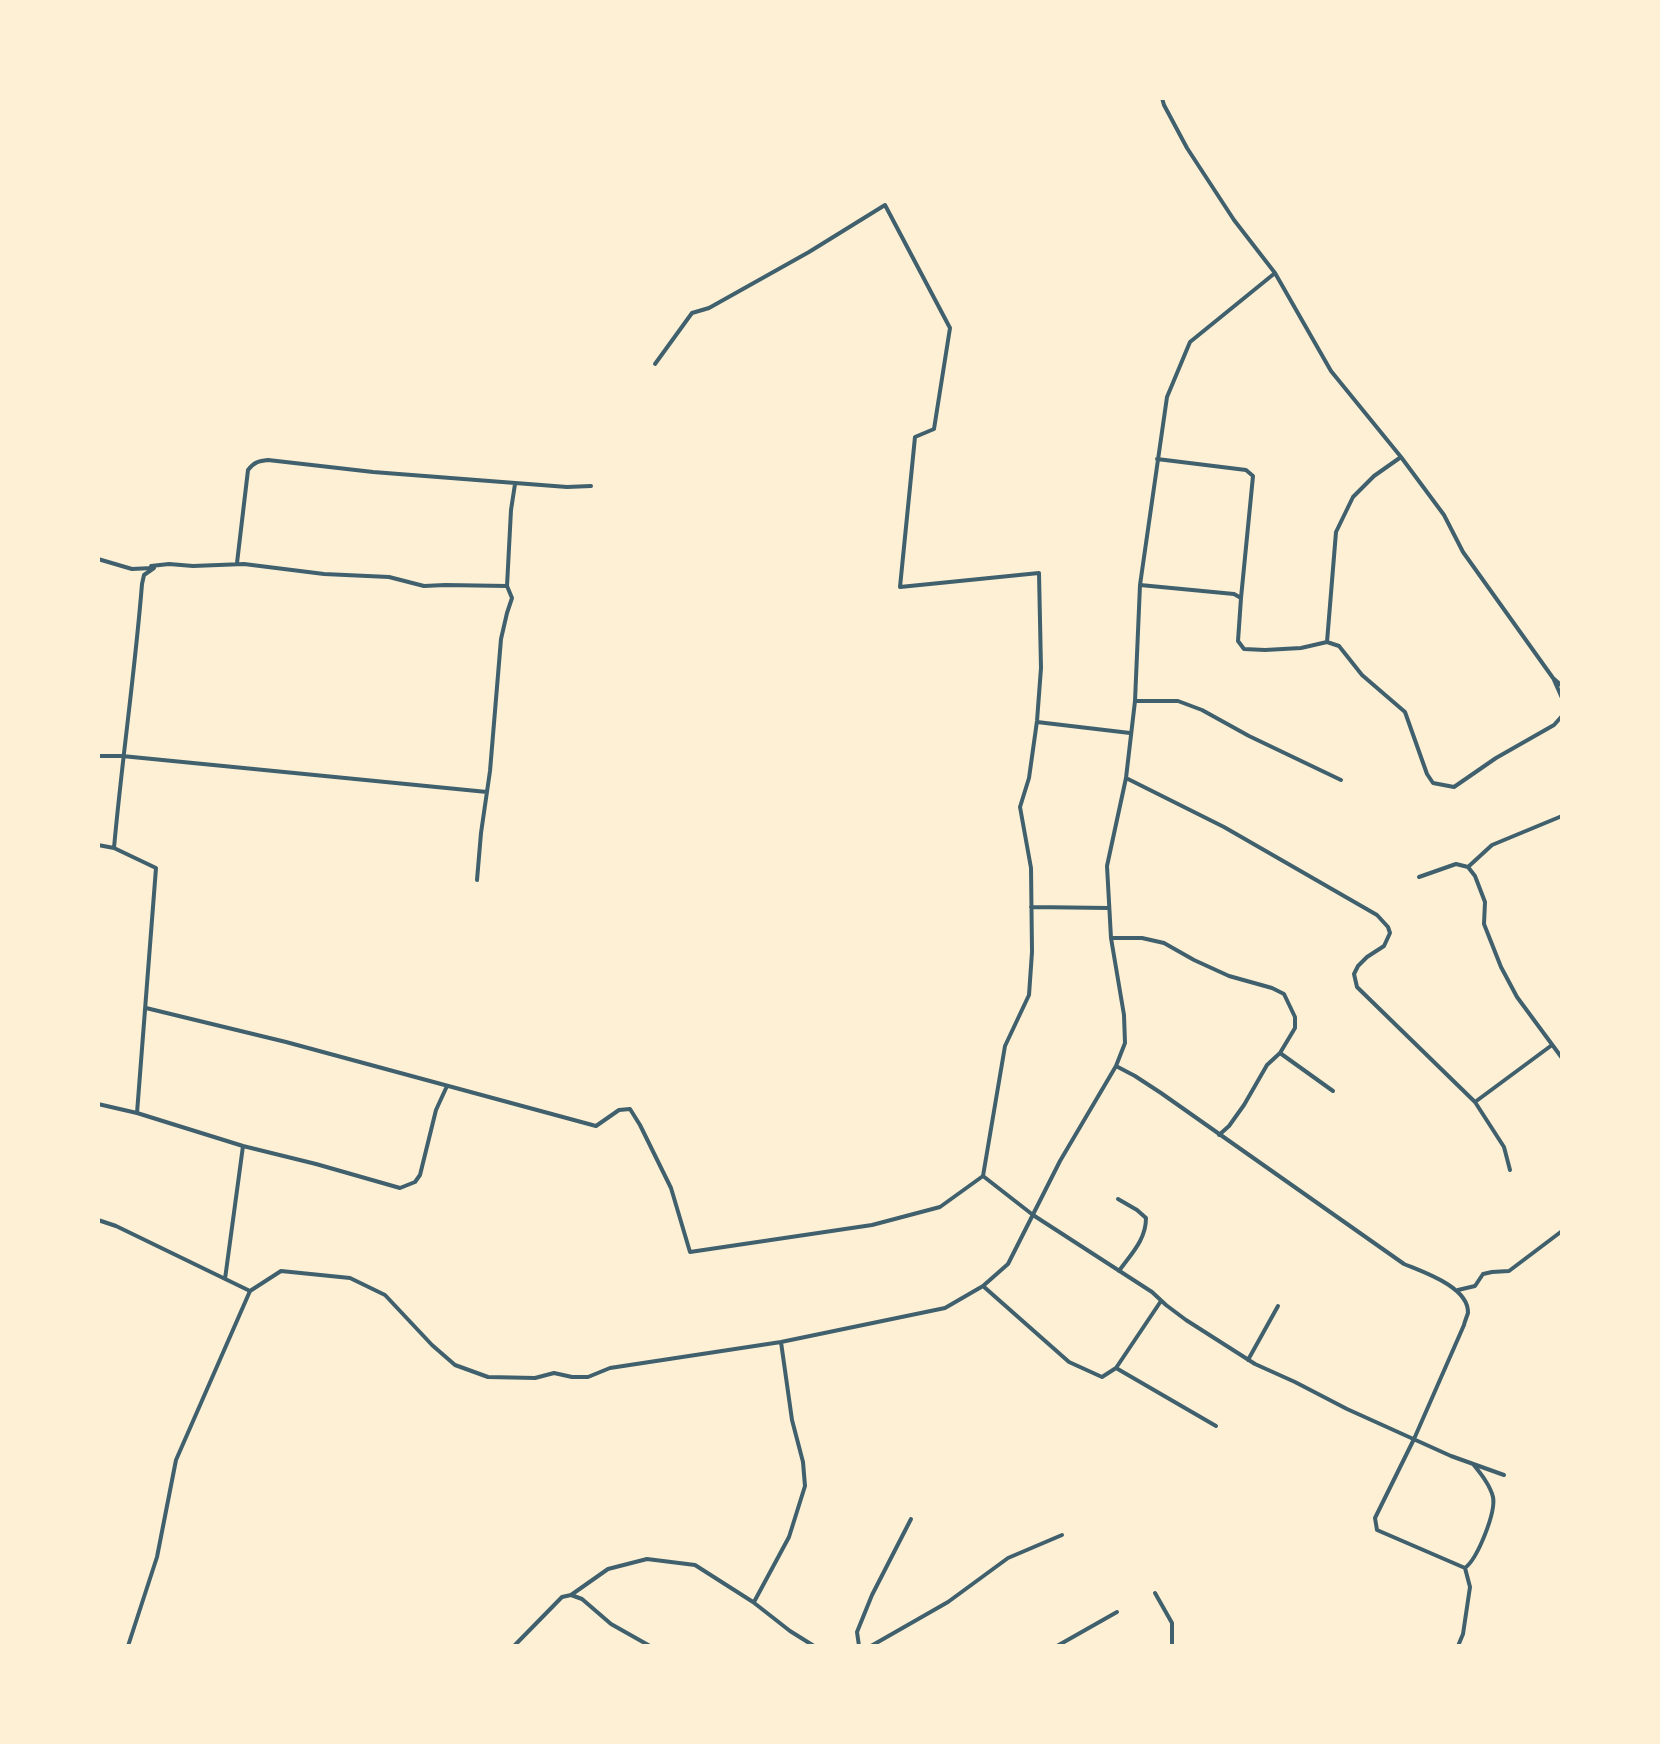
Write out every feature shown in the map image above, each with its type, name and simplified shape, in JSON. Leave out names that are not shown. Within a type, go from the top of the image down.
[{"type":"street","points":[[1162,98],[1187,148],[1234,220],[1275,273],[1331,371],[1444,515],[1463,552],[1553,678],[1562,698]]},
{"type":"street","points":[[146,1008],[286,1042],[596,1126],[619,1110],[630,1109],[671,1188],[690,1252],[872,1225],[940,1207],[983,1176],[1005,1046],[1029,995],[1031,868],[1020,807],[1029,778],[1037,721],[1041,668],[1039,573],[900,587],[915,437],[934,429],[950,328],[885,205],[709,308],[692,313],[655,364]]},
{"type":"street","points":[[128,1646],[157,1557],[176,1460],[250,1291],[281,1271],[350,1278],[385,1295],[455,1365],[488,1377],[535,1378],[554,1373],[588,1377],[610,1368],[781,1342],[945,1308],[983,1286],[1008,1264],[1060,1161],[1116,1066],[1125,1043],[1124,1015],[1111,938],[1107,866],[1126,778],[1135,701],[1140,585],[1167,397],[1190,342],[1275,273]]},
{"type":"street","points":[[1327,642],[1336,532],[1353,497],[1374,476],[1401,457]]},
{"type":"street","points":[[1157,459],[1246,470],[1253,476],[1238,641],[1244,649],[1301,648],[1327,642],[1339,646],[1362,675],[1405,712],[1433,783],[1454,787],[1496,758],[1554,725],[1562,716]]},
{"type":"street","points":[[237,564],[248,470],[260,461],[567,487],[591,486]]},
{"type":"street","points":[[477,880],[501,639],[512,598],[507,586],[515,483]]},
{"type":"street","points":[[98,559],[132,569],[154,568]]},
{"type":"street","points":[[154,568],[151,566],[237,564],[324,574],[389,577],[424,586],[507,586]]},
{"type":"street","points":[[114,848],[142,584],[144,575],[154,568]]},
{"type":"street","points":[[1140,585],[1234,594],[1241,598]]},
{"type":"street","points":[[1553,678],[1562,686]]},
{"type":"street","points":[[1135,701],[1178,701],[1202,710],[1341,780]]},
{"type":"street","points":[[1037,721],[1130,733]]},
{"type":"street","points":[[98,756],[487,792]]},
{"type":"street","points":[[1126,778],[1224,827],[1377,915],[1390,933],[1384,946],[1358,966],[1354,974],[1357,987],[1475,1102],[1504,1147],[1510,1170]]},
{"type":"street","points":[[1468,867],[1492,845],[1562,816]]},
{"type":"street","points":[[98,845],[114,848],[156,868],[137,1113]]},
{"type":"street","points":[[1419,877],[1456,864],[1468,867],[1485,902],[1484,924],[1501,967],[1517,997],[1562,1058]]},
{"type":"street","points":[[1031,907],[1109,908]]},
{"type":"street","points":[[1111,938],[1142,938],[1164,943],[1229,976],[1284,994],[1295,1017],[1295,1028],[1280,1053],[1267,1065],[1244,1105],[1219,1135]]},
{"type":"street","points":[[1475,1102],[1552,1045]]},
{"type":"street","points":[[1280,1053],[1333,1091]]},
{"type":"street","points":[[1116,1066],[1135,1076],[1404,1264],[1458,1290],[1468,1313],[1414,1439],[1375,1518],[1377,1530],[1465,1568]]},
{"type":"street","points":[[98,1104],[400,1188],[415,1182],[420,1175],[436,1110],[447,1086]]},
{"type":"street","points":[[225,1279],[243,1146]]},
{"type":"street","points":[[983,1176],[1033,1215],[1152,1292],[1186,1320],[1248,1360],[1347,1409],[1504,1475]]},
{"type":"street","points":[[1118,1199],[1146,1218],[1141,1241],[1119,1271]]},
{"type":"street","points":[[98,1220],[250,1291]]},
{"type":"street","points":[[1458,1290],[1475,1286],[1483,1274],[1509,1271],[1562,1231]]},
{"type":"street","points":[[983,1286],[1069,1362],[1102,1377],[1116,1368],[1161,1301]]},
{"type":"street","points":[[1248,1360],[1278,1306]]},
{"type":"street","points":[[753,1602],[789,1537],[805,1486],[781,1342]]},
{"type":"street","points":[[1116,1368],[1216,1426]]},
{"type":"street","points":[[1465,1568],[1472,1563],[1481,1546],[1494,1500],[1486,1481],[1473,1464]]},
{"type":"street","points":[[859,1646],[857,1632],[872,1595],[911,1519]]},
{"type":"street","points":[[871,1646],[948,1602],[1008,1558],[1062,1535]]},
{"type":"street","points":[[514,1646],[562,1597],[571,1595],[608,1569],[647,1559],[695,1565],[814,1646]]},
{"type":"street","points":[[1458,1646],[1463,1634],[1470,1587],[1465,1568]]},
{"type":"street","points":[[1155,1593],[1172,1623],[1172,1646]]},
{"type":"street","points":[[571,1595],[582,1599],[620,1630],[650,1646]]},
{"type":"street","points":[[1057,1646],[1117,1612]]}]
